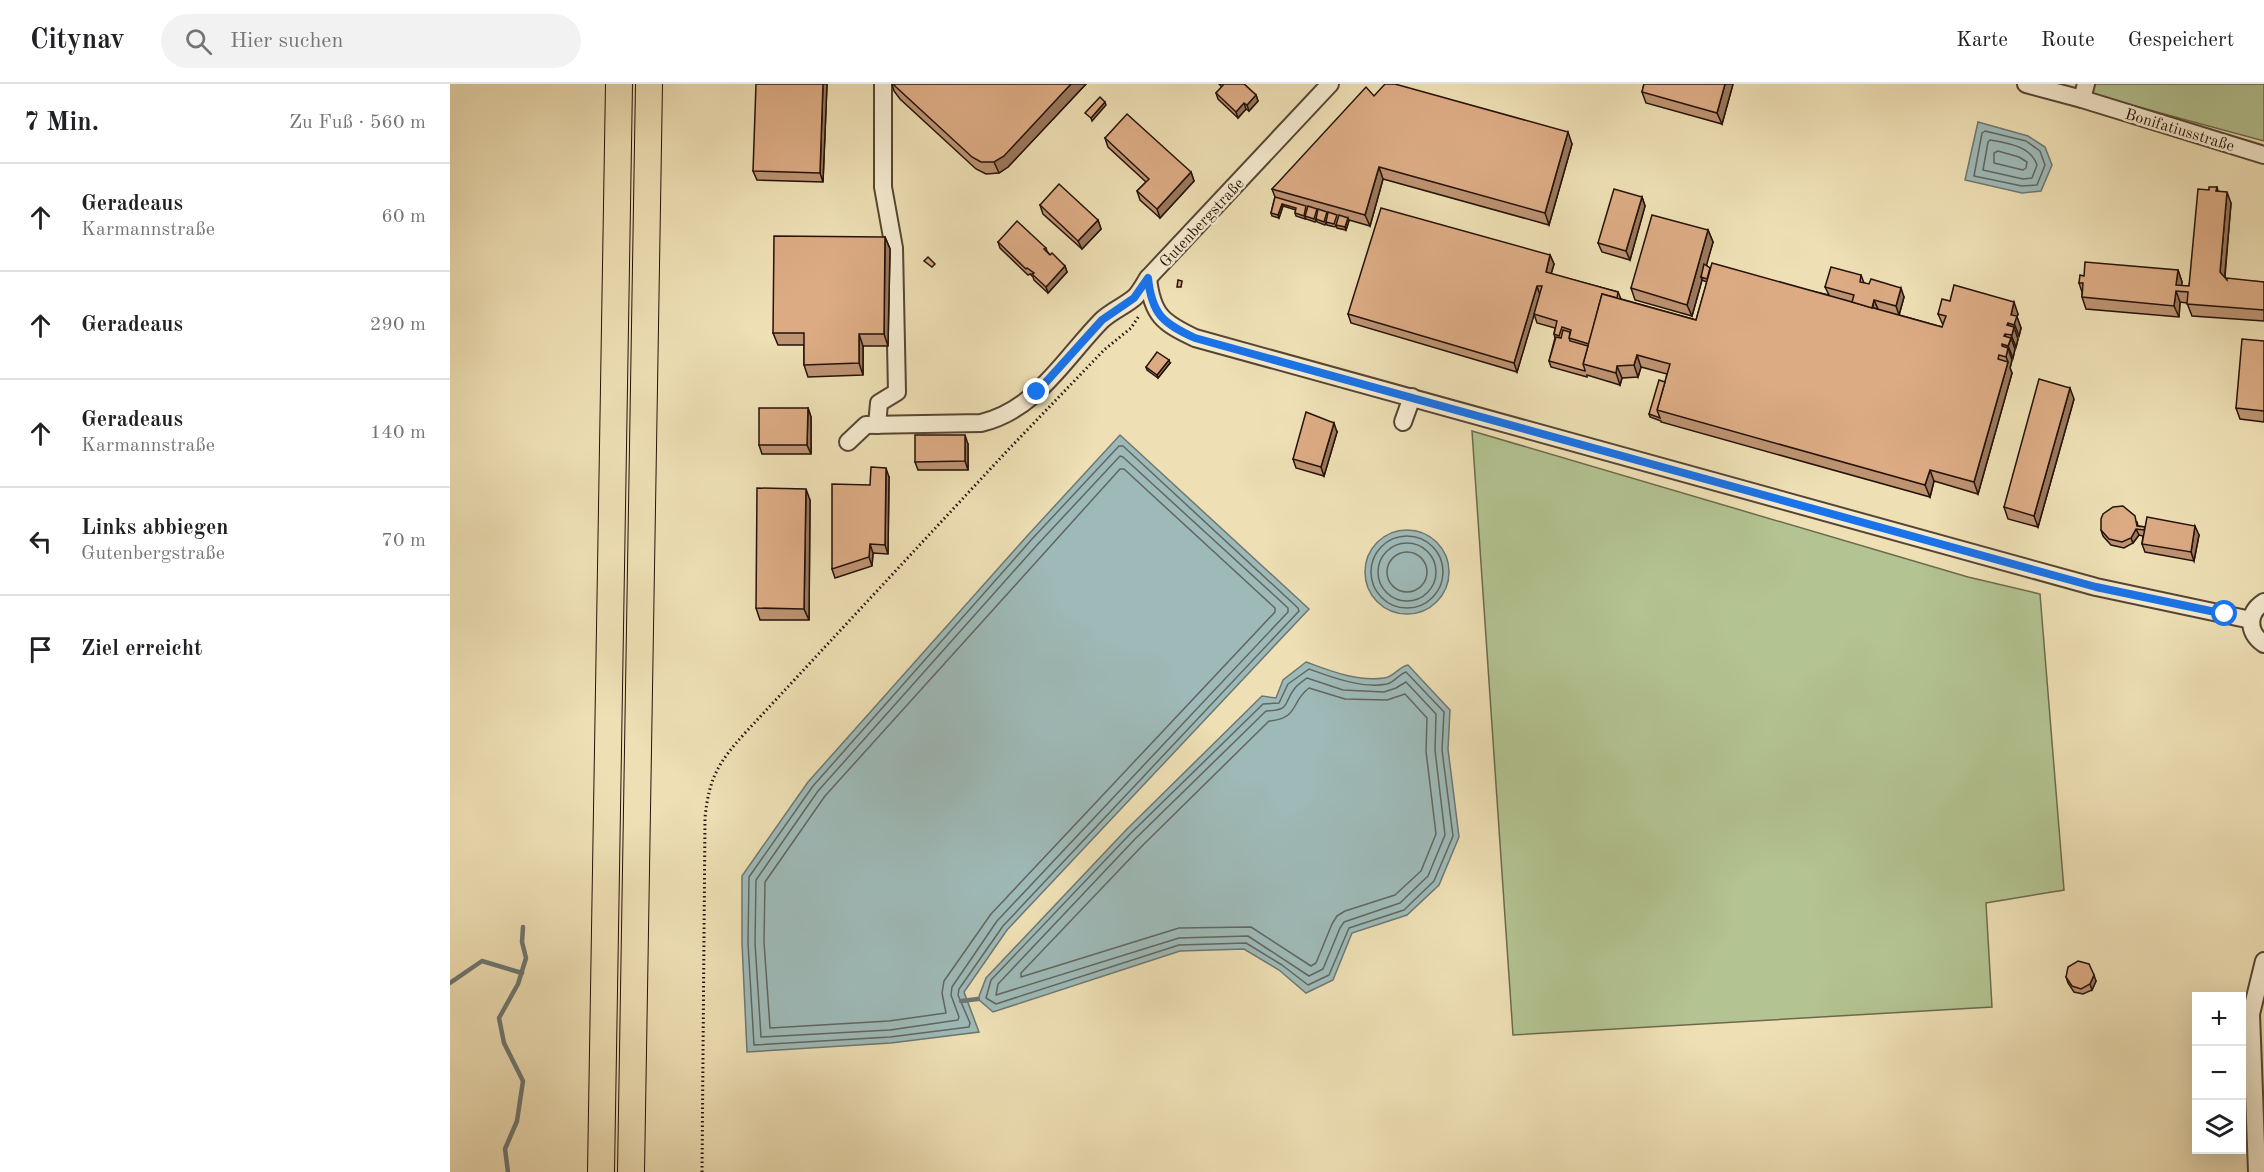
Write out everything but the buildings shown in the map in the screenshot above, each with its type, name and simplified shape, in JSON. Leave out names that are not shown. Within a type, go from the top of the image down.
[{"type":"highway","points":[[601,1172],[619,84]]},
{"type":"highway","points":[[631,1172],[649,84]]},
{"type":"street","points":[[877,425],[879,403],[897,392],[894,248],[883,187],[883,84]]},
{"type":"street","name":"Gutenbergstraße","points":[[848,441],[866,425],[981,423],[999,418],[1018,408],[1037,392],[1102,320],[1134,298],[1148,278],[1330,84]]},
{"type":"street","name":"Bonifatiusstraße","points":[[2026,84],[2084,91],[2264,155]]},
{"type":"street","points":[[1148,278],[1150,300],[1168,325],[1195,338],[2096,587],[2251,620]]},
{"type":"street","points":[[1403,422],[1412,397]]},
{"type":"street","points":[[2264,602],[2258,607],[2251,620],[2253,634],[2264,644]]},
{"type":"street","points":[[2257,1172],[2251,1014],[2264,961]]},
{"type":"path","points":[[702,1172],[705,818],[707,795],[715,772],[728,751],[1007,451],[1104,350],[1131,328],[1150,300]]},
{"type":"green space","points":[[2093,84],[2264,84],[2264,141],[2090,94]]},
{"type":"green space","points":[[1472,431],[1968,577],[2040,594],[2064,890],[1986,903],[1992,1007],[1513,1035]]},
{"type":"water","points":[[1978,122],[2028,136],[2045,147],[2052,165],[2041,191],[2022,193],[1965,180]]},
{"type":"water","points":[[1120,435],[1309,609],[1007,930],[964,992],[979,1032],[891,1043],[747,1052],[742,943],[742,876],[808,782]]},
{"type":"water","points":[[1399,530],[1415,530],[1431,537],[1442,548],[1449,564],[1446,588],[1437,602],[1415,614],[1399,614],[1383,607],[1372,596],[1365,580],[1365,564],[1372,548],[1383,537]]},
{"type":"water","points":[[1306,662],[1344,675],[1374,679],[1387,677],[1408,665],[1450,710],[1448,749],[1459,837],[1439,885],[1407,915],[1352,933],[1333,980],[1306,993],[1279,970],[1244,949],[1180,951],[993,1012],[978,999],[986,978],[1126,830],[1262,696],[1276,698],[1283,680]]},
{"type":"waterway","points":[[508,1172],[505,1149],[517,1121],[523,1081],[504,1043],[499,1018],[518,984],[526,958],[522,942],[523,927]]},
{"type":"waterway","points":[[450,983],[482,961],[522,973]]},
{"type":"waterway","points":[[961,1001],[978,999]]},
{"type":"route","points":[[1037,392],[1102,320],[1134,298],[1148,278],[1150,300],[1168,325],[1195,338],[2096,587],[2225,614]]}]
